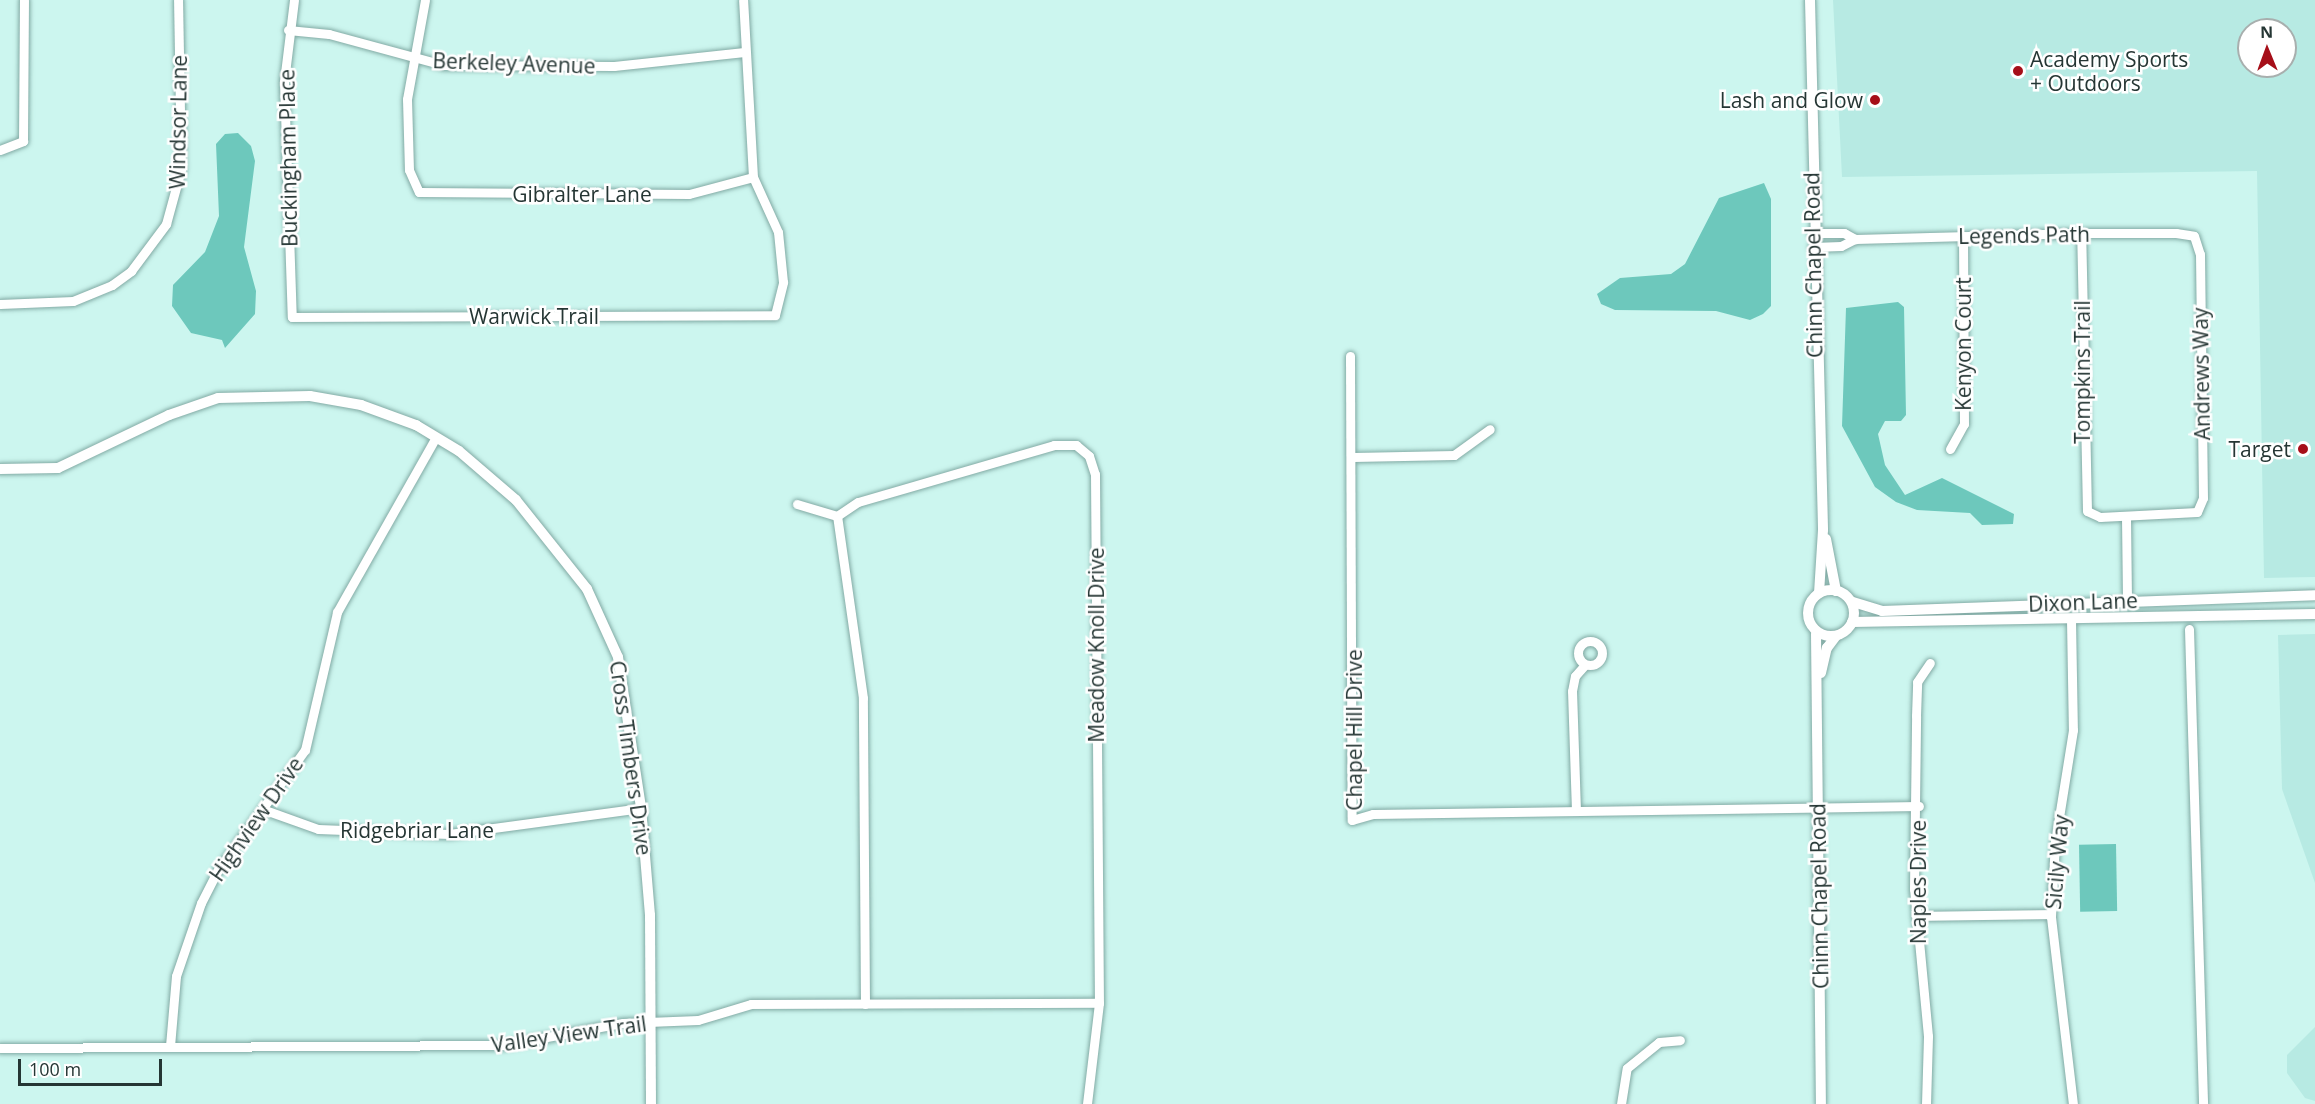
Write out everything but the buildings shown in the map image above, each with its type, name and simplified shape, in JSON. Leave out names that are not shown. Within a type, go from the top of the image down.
[{"type":"street","points":[[0,150],[16,148],[24,133],[24,0]]},
{"type":"street","name":"Windsor Lane","points":[[0,304],[73,301],[112,285],[131,271],[166,224],[181,169],[178,0]]},
{"type":"street","name":"Buckingham Place","points":[[292,317],[284,175],[288,30],[294,0]]},
{"type":"street","points":[[412,58],[425,0]]},
{"type":"street","points":[[743,0],[744,52],[753,177]]},
{"type":"street","name":"Chinn Chapel Road","points":[[1810,0],[1812,233],[1823,530],[1819,593]]},
{"type":"street","name":"Berkeley Avenue","points":[[288,30],[329,34],[443,65],[614,66],[744,52]]},
{"type":"street","name":"Gibralter Lane","points":[[412,58],[407,99],[412,184],[435,194],[688,194],[753,177]]},
{"type":"street","name":"Warwick Trail","points":[[292,317],[776,315],[783,282],[778,232],[753,177]]},
{"type":"street","name":"Legends Path","points":[[1812,233],[1844,233],[1855,238],[2081,233],[2194,236]]},
{"type":"street","name":"Tompkins Trail","points":[[2081,233],[2086,511],[2100,517],[2126,517]]},
{"type":"street","name":"Kenyon Court","points":[[1950,449],[1964,424],[1963,236]]},
{"type":"street","name":"Andrews Way","points":[[2126,517],[2197,512],[2203,498],[2200,254],[2194,236]]},
{"type":"street","name":"Legends Path","points":[[1813,247],[1841,246],[1855,238]]},
{"type":"street","name":"Chapel Hill Drive","points":[[1350,356],[1353,457],[1352,820],[1373,814],[1918,806]]},
{"type":"street","name":"Cross Timbers Drive","points":[[0,469],[58,468],[169,414],[218,398],[248,395],[361,405],[436,437],[524,508],[604,619],[618,657],[641,808],[651,1022],[651,1104]]},
{"type":"street","points":[[1353,457],[1454,455],[1490,429]]},
{"type":"street","name":"Highview Drive","points":[[170,1046],[176,976],[201,903],[218,870],[265,810],[305,750],[337,612],[436,437]]},
{"type":"street","name":"Meadow Knoll Drive","points":[[837,516],[858,502],[1054,445],[1076,445],[1089,456],[1095,474],[1099,1003],[1088,1104]]},
{"type":"street","points":[[797,504],[837,516],[862,698],[865,1004]]},
{"type":"street","points":[[2126,517],[2127,601]]},
{"type":"street","name":"Chinn Chapel Road","points":[[1823,530],[1836,591]]},
{"type":"street","points":[[1836,591],[1853,602],[1852,622],[1836,636],[1815,634],[1808,609],[1819,593],[1836,591]]},
{"type":"street","name":"Dixon Lane","points":[[1853,602],[1882,610],[2315,595]]},
{"type":"street","points":[[2287,615],[2289,596]]},
{"type":"street","name":"Dixon Lane","points":[[1852,622],[2315,614]]},
{"type":"street","name":"Sicily Way","points":[[2071,620],[2073,730],[2055,842],[2051,914],[2073,1104]]},
{"type":"street","points":[[2189,629],[2203,1104]]},
{"type":"street","name":"Chinn Chapel Road","points":[[1815,634],[1818,688],[1821,1104]]},
{"type":"street","name":"Chinn Chapel Road","points":[[1818,688],[1827,648],[1836,636]]},
{"type":"street","name":"Naples Drive","points":[[1926,1104],[1928,1036],[1916,916],[1917,682],[1930,663]]},
{"type":"street","points":[[1576,811],[1572,691],[1575,676],[1584,666]]},
{"type":"street","name":"Ridgebriar Lane","points":[[265,810],[318,829],[449,834],[641,808]]},
{"type":"street","points":[[1916,916],[2051,914]]},
{"type":"street","name":"Valley View Trail","points":[[0,1047],[504,1046],[651,1022],[698,1020],[751,1004],[1099,1003]]},
{"type":"street","points":[[1621,1104],[1627,1068],[1659,1042],[1680,1040]]},
{"type":"shaded area","points":[[1833,0],[2315,0],[2315,577],[2264,578],[2257,171],[1842,177]]},
{"type":"shaded area","points":[[238,133],[251,146],[255,161],[244,247],[256,291],[255,314],[225,348],[222,340],[191,333],[172,306],[173,285],[205,252],[219,216],[216,144],[225,134]]},
{"type":"shaded area","points":[[1764,183],[1771,199],[1771,306],[1763,314],[1750,320],[1716,311],[1615,310],[1601,304],[1597,294],[1620,278],[1671,274],[1685,264],[1719,198]]},
{"type":"shaded area","points":[[1898,302],[1904,307],[1906,415],[1901,421],[1885,421],[1878,434],[1885,465],[1905,495],[1942,478],[2014,514],[2013,524],[1982,525],[1970,513],[1917,510],[1896,502],[1875,487],[1842,426],[1846,308]]},
{"type":"shaded area","points":[[2315,634],[2315,883],[2282,789],[2278,635]]},
{"type":"shaded area","points":[[2116,844],[2117,911],[2080,912],[2079,845]]},
{"type":"shaded area","points":[[2315,1027],[2315,1101],[2305,1098],[2287,1073],[2287,1055]]},
{"type":"place","name":"Academy Sports + Outdoors","points":[[2018,71]]},
{"type":"place","name":"Lash and Glow","points":[[1875,100]]},
{"type":"place","name":"Target","points":[[2303,449]]}]
